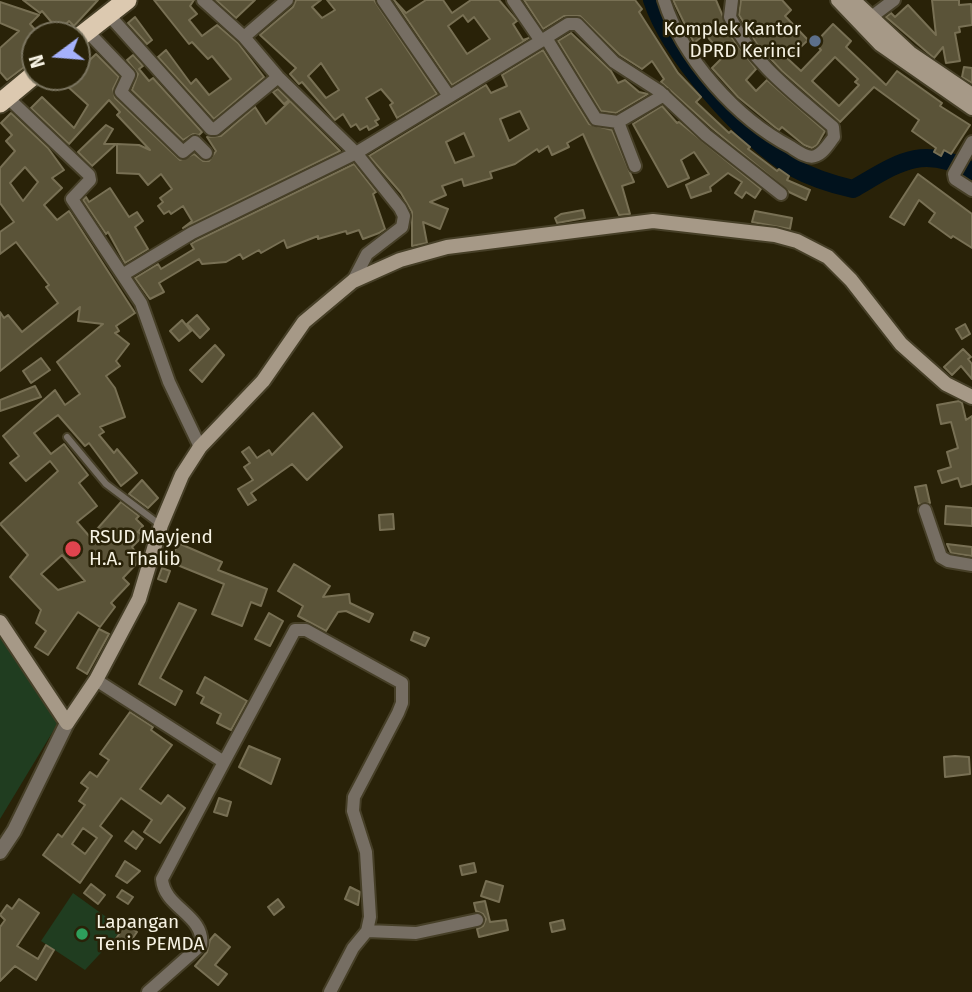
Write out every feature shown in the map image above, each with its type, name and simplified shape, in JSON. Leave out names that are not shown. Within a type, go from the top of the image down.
[{"type":"highway","points":[[91,28],[127,0]]},
{"type":"highway","points":[[4,100],[21,86]]},
{"type":"main road","points":[[838,0],[880,44],[972,108]]},
{"type":"main road","points":[[853,0],[929,68],[972,95]]},
{"type":"main road","points":[[0,622],[67,723],[96,680],[139,599],[161,525],[182,475],[200,447],[263,381],[304,322],[353,281],[400,260],[447,247],[653,220],[775,235],[828,257],[851,280],[901,344],[947,384],[972,397]]},
{"type":"street","points":[[203,0],[244,37],[278,78],[356,153],[400,208],[404,223],[365,257],[353,281]]},
{"type":"street","points":[[244,37],[287,0]]},
{"type":"street","points":[[383,0],[449,96]]},
{"type":"street","points":[[513,0],[544,40],[596,119],[618,122],[664,95]]},
{"type":"street","points":[[664,0],[687,49],[744,117],[766,134],[809,157],[815,157],[834,137],[834,127],[783,84],[754,52],[730,17],[729,7],[732,0]]},
{"type":"street","points":[[870,18],[894,0]]},
{"type":"street","points":[[108,14],[211,129],[215,129],[278,78]]},
{"type":"street","points":[[124,274],[192,233],[356,153],[568,24],[575,23],[614,62],[664,95],[706,135],[781,194]]},
{"type":"street","points":[[91,43],[129,75],[121,92],[183,152],[195,142],[206,153]]},
{"type":"street","points":[[4,100],[89,175],[90,180],[72,199],[141,303],[169,382],[200,447]]},
{"type":"street","points":[[618,122],[635,166]]},
{"type":"street","points":[[972,142],[955,169],[956,179],[972,190]]},
{"type":"street","points":[[925,510],[941,556],[972,565]]},
{"type":"street","points":[[148,992],[201,945],[199,927],[165,893],[162,879],[295,630],[306,630],[401,683],[402,703],[398,713],[354,797],[354,811],[366,852],[369,886],[367,931],[353,947],[330,992]]},
{"type":"street","points":[[96,680],[224,762]]},
{"type":"street","points":[[0,852],[14,831],[67,723]]},
{"type":"street","points":[[367,931],[412,934],[477,920]]},
{"type":"lane","points":[[67,436],[106,484],[161,525]]},
{"type":"green space","points":[[0,635],[58,723],[0,819]]},
{"type":"green space","name":"Lapangan Tenis PEMDA","points":[[73,893],[123,929],[85,970],[41,941]]},
{"type":"building","points":[[23,0],[98,0],[79,21],[50,21],[42,11],[40,13]]},
{"type":"building","points":[[154,0],[194,0],[190,6],[197,14],[189,20],[202,36],[217,25],[238,43],[264,77],[214,119],[158,57],[166,50],[191,84],[196,79],[209,95],[231,79],[212,56],[208,59],[192,42],[189,44]]},
{"type":"building","points":[[216,0],[255,0],[236,18]]},
{"type":"building","points":[[296,0],[321,0],[312,7],[322,18],[335,10],[327,0],[374,0],[437,94],[397,118],[390,105],[393,103],[381,89],[366,98],[379,119],[375,121],[378,125],[369,130],[367,126],[360,130],[356,124],[351,127],[343,114],[335,120],[302,82],[299,84],[290,74],[296,68],[260,35],[293,7]],"holes":[[[321,63],[339,90],[326,98],[308,76]]]},
{"type":"building","points":[[394,0],[406,13],[426,0],[443,0],[452,13],[471,0],[499,0],[517,21],[513,24],[523,40],[529,38],[452,85]],"holes":[[[463,15],[468,22],[474,17],[490,39],[467,54],[448,26]]]},
{"type":"building","points":[[524,0],[635,0],[642,9],[639,12],[678,73],[701,97],[696,102],[729,133],[731,131],[750,147],[748,149],[777,171],[779,169],[789,176],[787,180],[810,190],[806,200],[789,192],[661,82],[664,79],[652,61],[642,69],[620,55],[580,16],[564,16],[543,29]]},
{"type":"building","points":[[673,0],[716,0],[732,38],[756,69],[746,80],[756,91],[767,80],[825,131],[817,145],[812,148],[804,145],[782,127],[779,130],[738,97],[712,68],[724,56],[705,34],[694,43]]},
{"type":"building","points":[[741,0],[782,0],[791,10],[785,16],[808,40],[788,59],[801,71],[821,50],[815,43],[833,24],[851,41],[846,47],[886,85],[897,71],[942,103],[940,106],[970,125],[951,154],[944,150],[941,156],[934,152],[936,148],[912,131],[919,120],[874,87],[840,122],[782,71],[757,44],[739,15]],"holes":[[[835,57],[858,79],[855,82],[859,85],[839,106],[812,81]]]},
{"type":"building","points":[[932,0],[959,0],[959,5],[971,4],[972,25],[959,27],[960,32],[955,33],[960,61],[946,63],[943,47],[934,58],[886,17],[891,13],[895,17],[908,5],[936,35]]},
{"type":"building","points":[[0,2],[39,15],[33,21],[21,21],[21,70],[7,80],[0,72],[0,48],[19,31],[0,23]]},
{"type":"building","points":[[135,17],[152,40],[147,44],[128,23]]},
{"type":"building","points":[[571,33],[611,71],[618,83],[625,80],[639,92],[648,94],[616,113],[601,111],[558,41]]},
{"type":"building","points":[[543,50],[589,124],[612,130],[634,182],[622,186],[630,214],[619,215],[583,134],[567,143],[569,147],[552,155],[548,146],[539,152],[537,149],[515,164],[490,172],[492,178],[464,186],[462,179],[442,186],[446,195],[430,202],[448,209],[440,229],[423,222],[427,243],[412,246],[412,212],[401,193],[369,156],[486,85],[491,93],[507,86],[502,75]],"holes":[[[520,111],[529,129],[509,141],[500,119]],[[464,133],[474,156],[455,163],[446,142]]]},
{"type":"building","points":[[96,54],[119,77],[113,89],[115,98],[180,160],[194,154],[203,161],[209,161],[216,151],[207,137],[221,136],[255,107],[266,124],[290,101],[340,151],[183,228],[192,221],[183,206],[171,214],[169,211],[164,214],[158,206],[163,202],[160,198],[172,189],[161,174],[148,185],[139,174],[117,173],[117,144],[139,145],[150,150],[117,115],[120,112],[109,100],[69,144],[31,108],[42,97],[74,128],[88,105],[73,91],[91,91],[91,59]]},
{"type":"building","points":[[133,55],[143,66],[139,69],[149,81],[153,78],[202,132],[199,135],[193,134],[183,140],[132,90],[138,74],[127,60]]},
{"type":"building","points":[[964,67],[972,68],[972,83],[962,77]]},
{"type":"building","points":[[278,89],[289,100],[284,104],[273,92]]},
{"type":"building","points":[[662,106],[677,123],[761,189],[755,198],[746,192],[742,198],[735,193],[742,182],[728,173],[710,187],[711,191],[691,198],[686,185],[709,174],[694,152],[681,160],[689,178],[668,187],[633,124]]},
{"type":"building","points":[[11,113],[48,148],[64,170],[52,178],[62,188],[44,205],[57,220],[69,211],[135,313],[116,326],[119,331],[115,333],[129,344],[116,361],[120,366],[106,376],[115,388],[125,417],[100,427],[104,432],[99,435],[114,453],[117,449],[137,473],[121,486],[89,443],[85,446],[58,415],[34,433],[51,454],[64,444],[88,475],[79,483],[97,506],[77,522],[90,537],[121,502],[139,516],[136,519],[143,526],[138,532],[143,536],[132,547],[141,559],[123,578],[129,584],[111,603],[115,607],[100,627],[78,612],[48,655],[35,647],[46,631],[36,623],[41,610],[10,577],[28,555],[0,524],[58,471],[50,461],[26,481],[10,463],[19,456],[3,436],[55,390],[65,405],[80,394],[57,362],[103,324],[78,321],[80,307],[0,371],[0,312],[4,318],[8,315],[22,332],[58,303],[46,287],[49,285],[16,242],[0,254],[0,232],[14,222],[0,203],[0,168],[15,151],[6,141],[12,135],[1,123]],"holes":[[[25,167],[38,182],[23,201],[10,183]],[[62,555],[85,581],[58,590],[41,574]]]},
{"type":"building","points":[[106,125],[113,129],[104,144],[116,144],[92,166],[78,152]]},
{"type":"building","points":[[354,164],[376,192],[373,194],[385,229],[379,233],[363,239],[359,230],[347,234],[346,231],[318,239],[318,236],[287,248],[284,240],[261,253],[259,250],[243,259],[240,254],[226,262],[202,264],[199,259],[159,283],[164,292],[150,299],[135,278],[158,264],[161,269],[194,249],[191,244],[196,241]]},
{"type":"building","points":[[918,174],[972,214],[972,248],[953,236],[951,238],[929,222],[935,213],[919,200],[904,225],[890,217]]},
{"type":"building","points":[[110,188],[129,217],[137,212],[143,221],[135,227],[148,249],[125,263],[108,232],[106,234],[83,200],[86,197],[89,202]]},
{"type":"building","points":[[583,210],[585,218],[557,223],[555,218],[561,214]]},
{"type":"building","points":[[755,211],[792,218],[790,229],[752,222]]},
{"type":"building","points":[[197,315],[209,329],[200,338],[187,324]]},
{"type":"building","points":[[182,320],[191,331],[179,341],[170,331]]},
{"type":"building","points":[[965,324],[970,334],[962,339],[956,329]]},
{"type":"building","points":[[215,345],[224,355],[202,382],[190,370]]},
{"type":"building","points":[[963,349],[971,357],[968,359],[972,364],[972,379],[961,366],[952,375],[944,367]]},
{"type":"building","points":[[41,358],[50,370],[31,383],[23,371]]},
{"type":"building","points":[[35,386],[41,397],[0,411],[0,400]]},
{"type":"building","points":[[959,401],[962,403],[966,420],[972,416],[972,484],[961,487],[958,478],[942,483],[938,471],[951,467],[947,452],[958,448],[951,422],[941,424],[937,405]]},
{"type":"building","points":[[313,413],[342,447],[307,480],[292,464],[251,493],[256,500],[248,505],[238,489],[253,480],[244,467],[250,463],[242,452],[249,447],[257,458],[269,450],[272,455]]},
{"type":"building","points":[[142,480],[158,498],[148,508],[129,494]]},
{"type":"building","points":[[926,485],[930,503],[919,504],[915,487]]},
{"type":"building","points":[[946,506],[972,508],[972,526],[945,524]]},
{"type":"building","points":[[393,514],[394,529],[380,530],[379,515]]},
{"type":"building","points":[[178,543],[222,562],[218,570],[267,589],[261,606],[251,602],[242,626],[212,614],[224,584],[170,562]]},
{"type":"building","points":[[947,544],[972,547],[972,556],[951,553]]},
{"type":"building","points":[[294,564],[330,586],[323,597],[349,594],[350,603],[373,614],[369,622],[346,611],[338,612],[326,631],[298,616],[303,606],[278,591]]},
{"type":"building","points":[[162,568],[170,571],[166,582],[158,579]]},
{"type":"building","points":[[179,603],[196,610],[160,678],[182,691],[175,705],[139,684]]},
{"type":"building","points":[[269,613],[283,621],[270,646],[255,639]]},
{"type":"building","points":[[99,629],[109,634],[87,674],[77,668]]},
{"type":"building","points":[[414,632],[429,638],[425,646],[411,640]]},
{"type":"building","points":[[205,677],[247,701],[231,730],[217,723],[221,714],[201,703],[204,697],[197,693]]},
{"type":"building","points":[[130,712],[153,727],[151,730],[172,745],[140,789],[161,804],[168,795],[185,808],[160,843],[144,832],[152,820],[121,798],[100,826],[112,836],[80,883],[43,855],[58,834],[62,837],[85,805],[79,801],[88,788],[81,783],[90,772],[97,777],[109,760],[100,754]],"holes":[[[83,828],[97,838],[85,854],[72,844]]]},
{"type":"building","points":[[249,746],[280,759],[271,784],[239,767]]},
{"type":"building","points":[[944,757],[969,757],[970,774],[945,777]]},
{"type":"building","points":[[219,798],[231,802],[227,816],[214,812]]},
{"type":"building","points":[[133,831],[143,839],[136,849],[125,841]]},
{"type":"building","points":[[125,861],[140,871],[127,883],[116,876]]},
{"type":"building","points":[[474,863],[476,872],[462,875],[460,866]]},
{"type":"building","points":[[486,881],[503,886],[499,902],[481,896]]},
{"type":"building","points":[[91,884],[105,895],[98,904],[84,893]]},
{"type":"building","points":[[350,887],[360,892],[358,905],[345,899]]},
{"type":"building","points":[[122,890],[133,897],[128,904],[117,897]]},
{"type":"building","points":[[19,899],[39,913],[17,946],[38,959],[46,945],[54,950],[36,980],[15,966],[0,981],[0,927],[5,920],[0,915],[7,905],[12,909]]},
{"type":"building","points":[[278,899],[284,907],[274,915],[268,907]]},
{"type":"building","points":[[485,901],[490,922],[506,920],[508,930],[479,937],[477,929],[483,926],[486,919],[476,911],[474,903]]},
{"type":"building","points":[[563,920],[565,929],[552,932],[550,923]]},
{"type":"building","points":[[126,924],[137,932],[126,948],[115,940]]},
{"type":"building","points":[[215,934],[230,947],[215,965],[227,974],[218,985],[195,966],[207,952],[210,940]]},
{"type":"waterway","points":[[652,0],[675,45],[710,93],[752,136],[792,167],[853,189],[883,171],[910,160],[938,159],[972,171]]},
{"type":"place","name":"Komplek Kantor DPRD Kerinci","points":[[815,41]]},
{"type":"place","name":"RSUD Mayjend H.A. Thalib","points":[[73,549]]},
{"type":"place","name":"Lapangan Tenis PEMDA","points":[[82,934]]}]
